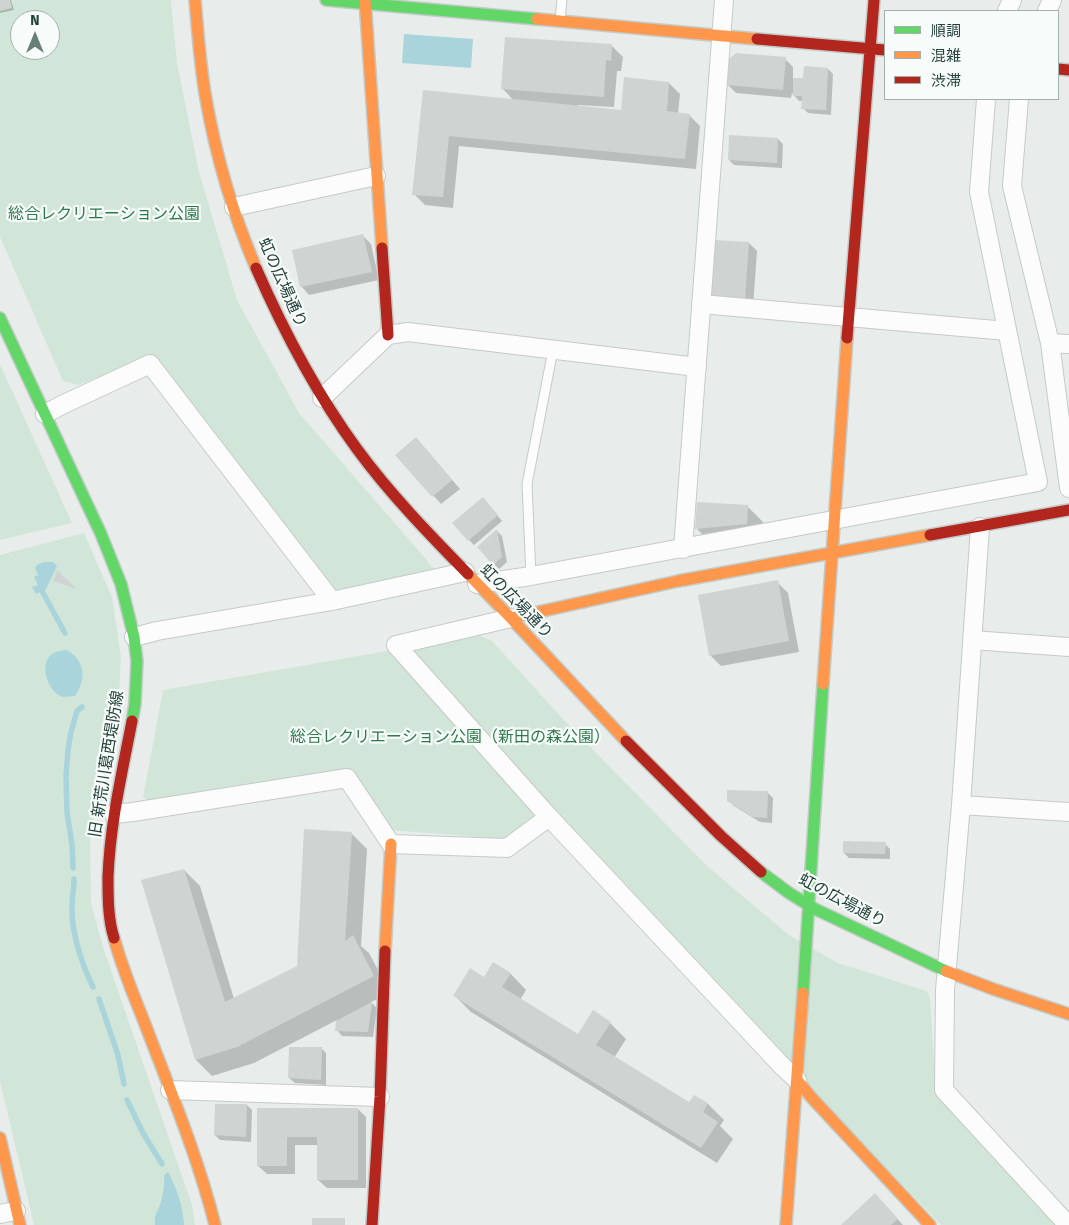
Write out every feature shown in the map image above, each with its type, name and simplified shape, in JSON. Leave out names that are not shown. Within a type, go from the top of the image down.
[{"type":"street","name":"虹の広場通り","points":[[195,0],[198,44],[206,99],[218,154],[252,257],[272,305],[322,398],[355,446],[391,492],[583,697],[728,844],[781,887],[809,906],[947,972],[1069,1014]]},
{"type":"street","points":[[326,0],[884,50]]},
{"type":"street","points":[[683,549],[724,0]]},
{"type":"street","points":[[786,1225],[848,317],[874,0]]},
{"type":"street","points":[[364,2],[388,335]]},
{"type":"street","points":[[134,637],[157,631],[471,578],[531,576],[1038,482],[979,192],[986,100]]},
{"type":"street","points":[[1019,100],[1012,186],[1050,343],[1069,488]]},
{"type":"street","points":[[234,207],[376,176]]},
{"type":"street","points":[[702,304],[1007,331]]},
{"type":"street","name":"旧 新荒川葛西堤防線","points":[[0,318],[101,534],[121,584],[134,637],[137,661],[135,704],[114,814],[109,851],[108,893],[111,928],[121,963],[207,1192],[215,1225]]},
{"type":"street","points":[[322,398],[388,335],[408,332],[697,367]]},
{"type":"street","points":[[1050,343],[1069,344]]},
{"type":"street","points":[[45,414],[150,364],[332,601]]},
{"type":"street","points":[[930,1225],[810,1097],[797,1080],[549,817],[396,645],[678,581],[1069,510]]},
{"type":"street","points":[[980,527],[961,805],[945,990],[944,1090],[1068,1225]]},
{"type":"street","points":[[972,640],[1069,647]]},
{"type":"street","points":[[114,814],[346,778],[391,844],[380,1097],[372,1225]]},
{"type":"street","points":[[961,805],[1069,812]]},
{"type":"street","points":[[391,844],[507,848],[549,817]]},
{"type":"street","points":[[170,1090],[380,1097]]},
{"type":"street","points":[[0,1138],[12,1217]]},
{"type":"lane","points":[[560,21],[562,0]]},
{"type":"lane","points":[[531,576],[526,484],[553,350]]},
{"type":"green space","name":"総合レクリエーション公園","points":[[0,0],[171,0],[177,63],[199,172],[237,300],[299,413],[425,558],[434,572],[332,601],[152,356],[78,385],[63,381],[0,237]]},
{"type":"green space","points":[[0,364],[72,523],[0,540]]},
{"type":"green space","points":[[84,533],[112,597],[121,657],[118,711],[90,836],[91,903],[103,947],[192,1205],[195,1225],[34,1225],[0,1081],[0,555]]},
{"type":"green space","name":"総合レクリエーション公園（新田の森公園）","points":[[479,635],[492,641],[564,720],[706,865],[789,935],[838,963],[927,991],[930,998],[936,1093],[1056,1225],[941,1225],[544,809],[507,839],[389,830],[348,769],[150,802],[143,797],[163,690]]},
{"type":"water","points":[[404,34],[473,39],[471,68],[402,63]]},
{"type":"water","points":[[53,562],[57,566],[46,589],[36,594],[32,587],[38,585],[34,577],[38,575],[35,568],[38,564]]},
{"type":"water","points":[[67,650],[78,659],[81,665],[82,676],[75,696],[63,697],[58,695],[50,686],[45,668],[46,662],[51,655]]},
{"type":"water","points":[[168,1172],[179,1198],[184,1225],[155,1225],[155,1217],[163,1194],[164,1175]]},
{"type":"building","points":[[0,0],[10,0],[12,8],[0,11]]},
{"type":"building","points":[[505,37],[612,44],[611,61],[606,60],[604,97],[501,89]]},
{"type":"building","points":[[736,53],[786,57],[783,90],[727,85],[729,59]]},
{"type":"building","points":[[804,66],[828,68],[826,110],[801,109],[802,96],[793,96],[793,78],[803,78]]},
{"type":"building","points":[[624,77],[669,82],[667,111],[690,114],[685,159],[449,136],[443,197],[412,195],[423,90],[621,110]]},
{"type":"building","points":[[729,135],[778,138],[777,163],[728,160]]},
{"type":"building","points":[[363,234],[372,272],[300,287],[292,250]]},
{"type":"building","points":[[714,240],[749,242],[745,299],[710,297]]},
{"type":"building","points":[[416,437],[452,480],[432,497],[395,455]]},
{"type":"building","points":[[483,497],[498,515],[468,541],[452,523]]},
{"type":"building","points":[[697,502],[748,505],[747,524],[695,529]]},
{"type":"building","points":[[497,529],[502,557],[493,565],[477,547]]},
{"type":"building","points":[[57,570],[77,589],[53,581]]},
{"type":"building","points":[[778,580],[789,641],[709,656],[698,595]]},
{"type":"building","points":[[727,790],[768,791],[767,818],[753,817],[727,801]]},
{"type":"building","points":[[304,829],[352,832],[345,941],[353,935],[374,976],[237,1047],[195,1060],[141,880],[184,869],[225,1002],[297,966]]},
{"type":"building","points":[[843,841],[886,842],[885,854],[843,853]]},
{"type":"building","points":[[493,962],[511,973],[502,987],[578,1034],[593,1010],[611,1022],[596,1045],[689,1102],[694,1095],[708,1103],[703,1112],[718,1122],[701,1148],[453,996],[470,968],[484,977]]},
{"type":"building","points":[[372,1002],[368,1032],[335,1031],[336,1021]]},
{"type":"building","points":[[289,1047],[322,1047],[321,1080],[288,1078]]},
{"type":"building","points":[[215,1104],[247,1104],[246,1137],[214,1135]]},
{"type":"building","points":[[257,1108],[358,1108],[358,1180],[317,1180],[317,1137],[287,1137],[287,1166],[257,1166]]},
{"type":"building","points":[[875,1193],[898,1219],[891,1225],[841,1225]]},
{"type":"building","points":[[312,1218],[345,1218],[345,1225],[312,1225]]},
{"type":"waterway","points":[[42,591],[65,633]]},
{"type":"waterway","points":[[73,868],[72,844],[67,813],[66,775],[71,732],[77,711],[82,707]]},
{"type":"waterway","points":[[74,879],[73,927],[81,958],[93,987]]},
{"type":"waterway","points":[[99,999],[118,1055],[124,1084]]},
{"type":"waterway","points":[[127,1100],[143,1133],[162,1164]]},
{"type":"traffic: fast","points":[[326,0],[537,19]]},
{"type":"traffic: fast","points":[[0,318],[101,534],[121,584],[134,637],[137,661],[135,704],[132,721]]},
{"type":"traffic: fast","points":[[803,993],[823,684]]},
{"type":"traffic: fast","points":[[761,872],[815,909],[946,971]]},
{"type":"traffic: slow","points":[[195,0],[202,74],[215,142],[226,185],[256,268]]},
{"type":"traffic: slow","points":[[365,0],[382,248]]},
{"type":"traffic: slow","points":[[537,19],[757,39]]},
{"type":"traffic: slow","points":[[823,684],[847,338]]},
{"type":"traffic: slow","points":[[511,618],[678,581],[930,535]]},
{"type":"traffic: slow","points":[[468,574],[626,741]]},
{"type":"traffic: slow","points":[[385,951],[391,844]]},
{"type":"traffic: slow","points":[[114,938],[128,982],[192,1149],[215,1225]]},
{"type":"traffic: slow","points":[[946,971],[1069,1014]]},
{"type":"traffic: slow","points":[[786,1225],[803,993]]},
{"type":"traffic: slow","points":[[797,1080],[930,1225]]},
{"type":"traffic: slow","points":[[0,1138],[20,1225]]},
{"type":"traffic: jam","points":[[847,338],[874,0]]},
{"type":"traffic: jam","points":[[757,39],[884,50]]},
{"type":"traffic: jam","points":[[1059,69],[1069,70]]},
{"type":"traffic: jam","points":[[382,248],[388,335]]},
{"type":"traffic: jam","points":[[256,268],[302,362],[342,428],[396,498],[468,574]]},
{"type":"traffic: jam","points":[[930,535],[1069,510]]},
{"type":"traffic: jam","points":[[114,938],[109,908],[109,857],[117,799],[132,721]]},
{"type":"traffic: jam","points":[[626,741],[721,836],[761,872]]},
{"type":"traffic: jam","points":[[372,1225],[380,1097],[385,951]]}]
